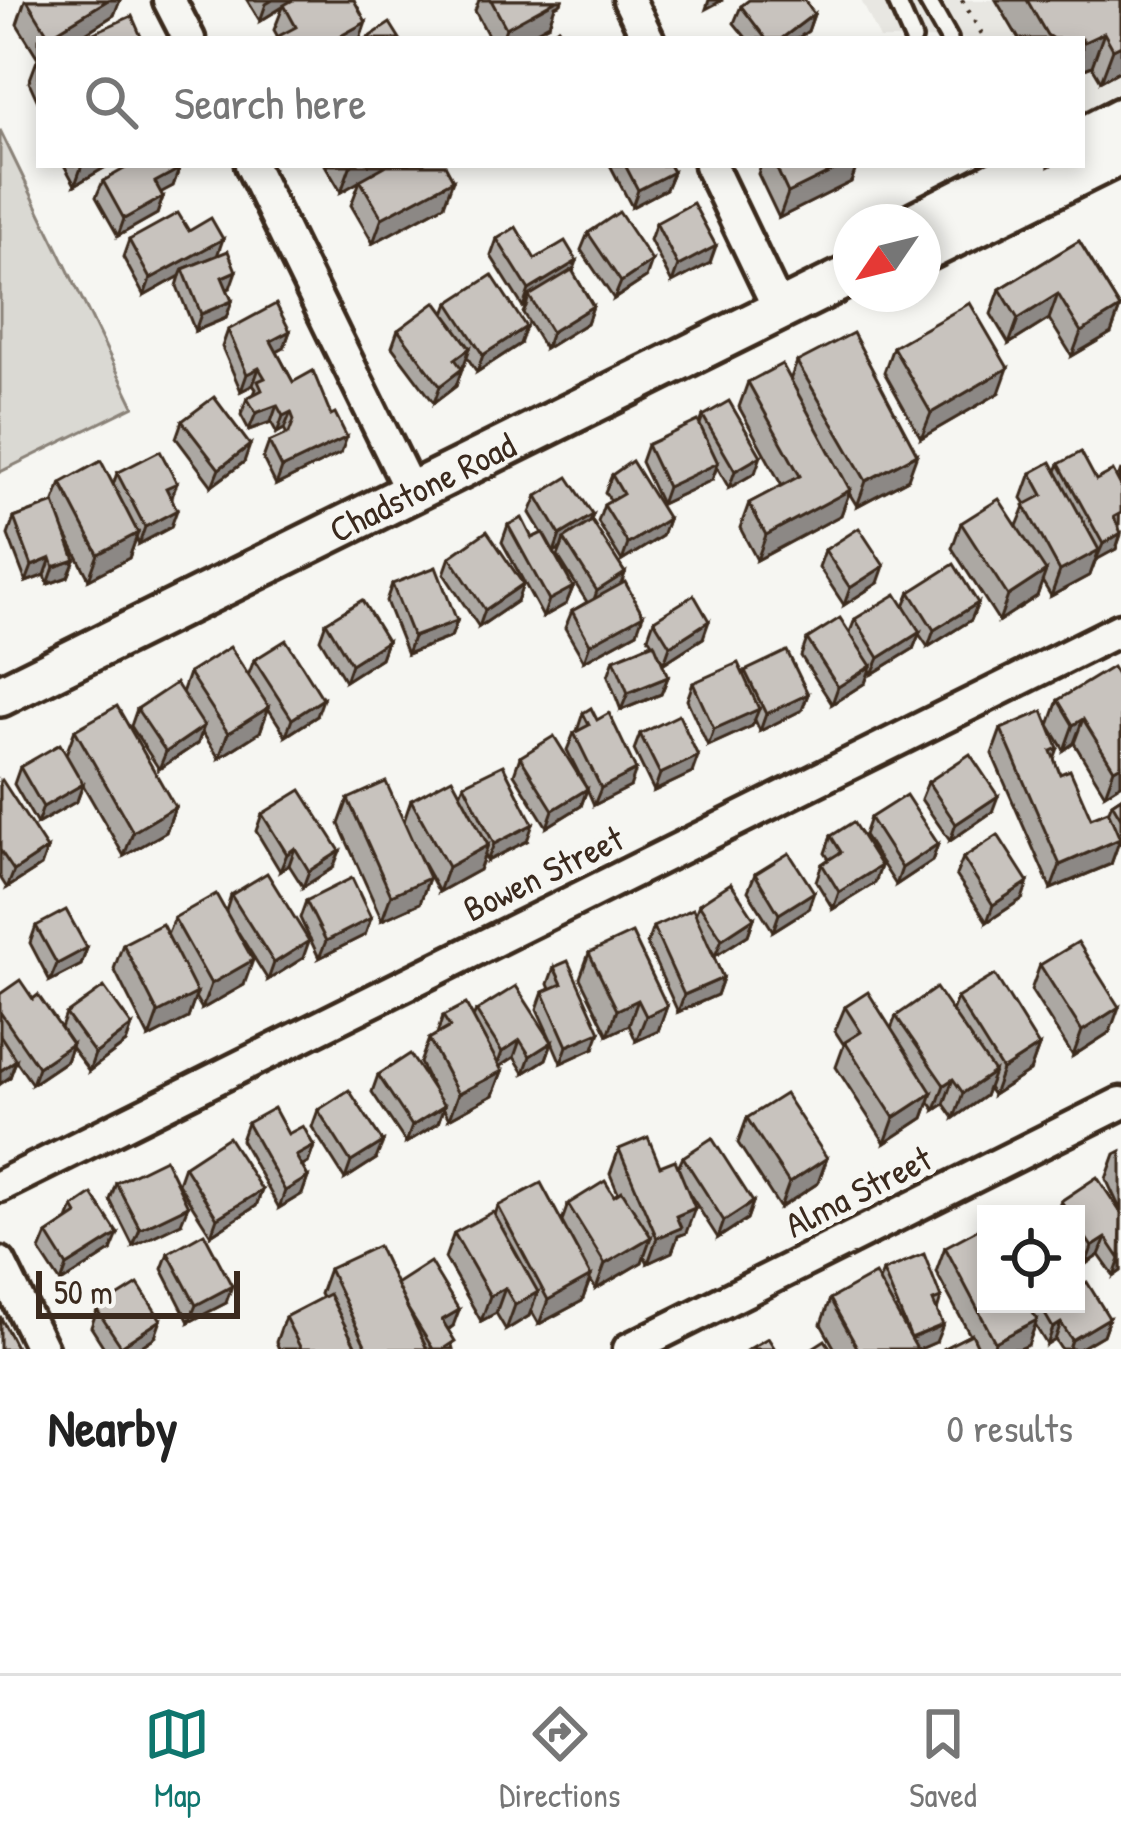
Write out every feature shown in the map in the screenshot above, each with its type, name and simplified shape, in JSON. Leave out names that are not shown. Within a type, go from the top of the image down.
[{"type":"street","points":[[170,0],[188,36]]},
{"type":"street","points":[[629,0],[647,36]]},
{"type":"street","points":[[252,168],[411,492]]},
{"type":"street","points":[[711,168],[778,308]]},
{"type":"street","points":[[941,211],[1008,180]]},
{"type":"street","points":[[941,237],[1008,180]]},
{"type":"street","name":"Chadstone Road","points":[[0,696],[833,281]]},
{"type":"street","name":"Bowen Street","points":[[0,1186],[1121,628]]},
{"type":"street","name":"Alma Street","points":[[629,1349],[1121,1103]]},
{"type":"street","points":[[0,1263],[42,1349]]},
{"type":"lane","points":[[896,0],[912,36]]},
{"type":"lane","points":[[927,0],[947,36]]},
{"type":"path","points":[[962,0],[983,36]]},
{"type":"shaded area","points":[[861,0],[1121,0],[1121,90],[1085,109],[1085,36],[879,36]]},
{"type":"shaded area","points":[[0,130],[134,406],[0,472]]},
{"type":"building","points":[[27,0],[108,0],[49,36]]},
{"type":"building","points":[[293,0],[354,0],[366,22],[340,36],[279,36],[296,27],[284,5]]},
{"type":"building","points":[[491,0],[557,0],[506,28]]},
{"type":"building","points":[[749,0],[804,0],[814,14],[785,36],[764,36],[741,6]]},
{"type":"building","points":[[1027,0],[1121,0],[1121,45],[1113,49],[1104,33],[1085,42],[1085,36],[1047,35]]},
{"type":"building","points":[[132,16],[141,36],[87,36]]},
{"type":"building","points":[[390,23],[398,36],[370,36]]},
{"type":"building","points":[[126,168],[179,169],[155,182],[163,197],[124,219],[103,181]]},
{"type":"building","points":[[382,168],[447,168],[453,180],[382,218],[360,180]]},
{"type":"building","points":[[627,168],[671,168],[673,172],[638,190]]},
{"type":"building","points":[[776,168],[839,168],[788,193]]},
{"type":"building","points":[[693,203],[716,246],[678,266],[656,223]]},
{"type":"building","points":[[619,212],[652,261],[621,282],[588,233]]},
{"type":"building","points":[[178,213],[189,231],[211,218],[223,239],[150,279],[129,240]]},
{"type":"building","points":[[516,227],[535,259],[565,241],[577,261],[529,290],[497,239]]},
{"type":"building","points":[[1079,241],[1120,308],[1081,332],[1058,294],[1018,319],[1000,289]]},
{"type":"building","points":[[228,251],[236,271],[222,277],[232,301],[201,314],[183,269]]},
{"type":"building","points":[[572,270],[593,306],[551,332],[529,296]]},
{"type":"building","points":[[492,275],[526,327],[483,355],[449,303]]},
{"type":"building","points":[[436,302],[470,348],[455,359],[462,369],[440,386],[398,330]]},
{"type":"building","points":[[970,303],[1008,368],[931,413],[893,347]]},
{"type":"building","points":[[276,304],[290,331],[271,341],[293,382],[313,371],[331,415],[335,413],[347,437],[282,468],[269,442],[289,433],[294,420],[291,412],[283,416],[277,405],[256,413],[247,398],[262,390],[258,381],[265,378],[259,368],[247,374],[228,330]]},
{"type":"building","points":[[853,333],[917,454],[866,481],[797,362]]},
{"type":"building","points":[[782,364],[850,490],[766,535],[749,503],[800,476],[748,382]]},
{"type":"building","points":[[214,397],[250,445],[219,469],[182,421]]},
{"type":"building","points":[[729,401],[761,456],[735,471],[703,416]]},
{"type":"building","points":[[698,421],[718,463],[667,487],[647,445]]},
{"type":"building","points":[[160,451],[177,483],[166,488],[177,510],[145,527],[117,473]]},
{"type":"building","points":[[1081,452],[1096,480],[1113,471],[1121,486],[1121,513],[1114,517],[1121,533],[1103,544],[1059,464]]},
{"type":"building","points":[[101,461],[138,533],[98,554],[61,483]]},
{"type":"building","points":[[632,461],[668,519],[628,544],[604,505],[623,494],[612,475]]},
{"type":"building","points":[[1051,462],[1099,550],[1060,571],[1024,505],[1043,495],[1031,473]]},
{"type":"building","points":[[568,477],[593,515],[560,535],[537,496]]},
{"type":"building","points":[[999,499],[1046,571],[1008,596],[961,523]]},
{"type":"building","points":[[54,503],[75,560],[54,567],[51,558],[32,566],[14,518]]},
{"type":"building","points":[[522,518],[532,538],[543,533],[573,587],[549,600],[508,525]]},
{"type":"building","points":[[592,521],[625,573],[597,591],[564,539]]},
{"type":"building","points":[[859,528],[884,566],[850,588],[825,550]]},
{"type":"building","points":[[487,531],[523,584],[485,610],[450,557]]},
{"type":"building","points":[[954,564],[978,603],[934,630],[910,592]]},
{"type":"building","points":[[436,567],[457,621],[413,637],[392,584]]},
{"type":"building","points":[[625,582],[643,615],[590,644],[572,611]]},
{"type":"building","points":[[896,594],[920,632],[879,658],[855,619]]},
{"type":"building","points":[[694,595],[709,621],[670,646],[654,620]]},
{"type":"building","points":[[362,600],[387,641],[351,664],[326,622]]},
{"type":"building","points":[[840,618],[871,666],[838,687],[807,639]]},
{"type":"building","points":[[286,640],[323,699],[292,719],[254,660]]},
{"type":"building","points":[[654,643],[668,677],[628,693],[614,659]]},
{"type":"building","points":[[230,647],[269,707],[228,733],[189,673]]},
{"type":"building","points":[[787,651],[808,694],[766,714],[745,671]]},
{"type":"building","points":[[738,663],[759,709],[714,729],[693,683]]},
{"type":"building","points":[[1112,667],[1121,682],[1121,765],[1114,769],[1083,719],[1073,725],[1058,700]]},
{"type":"building","points":[[176,683],[204,726],[166,752],[137,709]]},
{"type":"building","points":[[117,706],[175,807],[133,832],[75,730]]},
{"type":"building","points":[[591,708],[597,720],[609,713],[636,770],[601,788],[574,733],[589,725],[583,713]]},
{"type":"building","points":[[1043,711],[1058,748],[1051,751],[1060,774],[1070,770],[1091,818],[1108,811],[1120,839],[1060,865],[1001,729]]},
{"type":"building","points":[[679,715],[698,756],[660,774],[640,734]]},
{"type":"building","points":[[554,736],[587,789],[553,810],[520,757]]},
{"type":"building","points":[[60,744],[83,784],[43,807],[20,767]]},
{"type":"building","points":[[970,754],[998,796],[956,824],[928,782]]},
{"type":"building","points":[[503,765],[533,824],[494,844],[464,784]]},
{"type":"building","points":[[452,778],[488,845],[448,867],[411,800]]},
{"type":"building","points":[[2,780],[47,849],[14,871],[0,850]]},
{"type":"building","points":[[386,782],[429,878],[391,895],[348,799]]},
{"type":"building","points":[[301,790],[340,851],[309,871],[295,848],[287,854],[262,814]]},
{"type":"building","points":[[906,795],[938,844],[902,868],[870,818]]},
{"type":"building","points":[[1121,797],[1121,818],[1112,803]]},
{"type":"building","points":[[853,822],[881,866],[839,892],[822,864],[841,852],[831,836]]},
{"type":"building","points":[[998,835],[1028,882],[993,905],[963,858]]},
{"type":"building","points":[[789,853],[814,892],[779,914],[755,874]]},
{"type":"building","points":[[267,873],[309,941],[274,963],[231,895]]},
{"type":"building","points":[[352,878],[371,918],[326,941],[306,901]]},
{"type":"building","points":[[731,883],[754,918],[722,939],[699,904]]},
{"type":"building","points":[[216,894],[253,960],[211,984],[174,918]]},
{"type":"building","points":[[693,909],[723,978],[684,995],[653,927]]},
{"type":"building","points":[[66,910],[87,948],[57,964],[36,926]]},
{"type":"building","points":[[162,924],[197,993],[158,1013],[123,944]]},
{"type":"building","points":[[632,933],[667,1006],[646,1016],[638,1000],[617,1010],[589,953]]},
{"type":"building","points":[[1078,942],[1119,1007],[1082,1031],[1040,965]]},
{"type":"building","points":[[568,961],[600,1032],[567,1046],[543,992],[562,984],[554,967]]},
{"type":"building","points":[[995,975],[1039,1046],[1002,1070],[957,998]]},
{"type":"building","points":[[20,980],[33,999],[38,995],[72,1044],[38,1067],[0,1012],[0,994]]},
{"type":"building","points":[[516,986],[552,1042],[530,1056],[520,1040],[502,1052],[476,1011]]},
{"type":"building","points":[[104,987],[132,1026],[95,1054],[66,1014]]},
{"type":"building","points":[[936,988],[994,1072],[963,1093],[953,1079],[944,1085],[896,1016]]},
{"type":"building","points":[[868,992],[932,1093],[894,1118],[845,1042],[861,1032],[845,1007]]},
{"type":"building","points":[[466,1004],[502,1071],[458,1094],[429,1039],[450,1027],[443,1016]]},
{"type":"building","points":[[0,1035],[16,1060],[0,1071]]},
{"type":"building","points":[[410,1054],[444,1106],[412,1126],[378,1075]]},
{"type":"building","points":[[349,1090],[383,1142],[351,1162],[318,1110]]},
{"type":"building","points":[[785,1094],[827,1158],[789,1183],[747,1118]]},
{"type":"building","points":[[274,1108],[288,1134],[303,1126],[314,1146],[296,1156],[308,1177],[285,1191],[247,1123]]},
{"type":"building","points":[[228,1137],[262,1190],[217,1218],[184,1166]]},
{"type":"building","points":[[648,1137],[660,1166],[675,1160],[695,1208],[676,1216],[681,1228],[657,1238],[619,1149]]},
{"type":"building","points":[[712,1138],[753,1202],[724,1221],[683,1157]]},
{"type":"building","points":[[165,1159],[188,1206],[140,1229],[116,1183]]},
{"type":"building","points":[[1097,1177],[1121,1213],[1120,1259],[1106,1238],[1092,1247],[1085,1236],[1085,1205],[1061,1201]]},
{"type":"building","points":[[605,1181],[614,1196],[622,1191],[651,1237],[605,1264],[568,1204]]},
{"type":"building","points":[[541,1183],[591,1276],[548,1300],[498,1206]]},
{"type":"building","points":[[92,1194],[118,1234],[67,1266],[47,1234],[77,1214],[73,1207]]},
{"type":"building","points":[[493,1212],[538,1292],[515,1305],[505,1288],[490,1296],[454,1233]]},
{"type":"building","points":[[977,1230],[977,1308],[945,1247]]},
{"type":"building","points":[[204,1233],[232,1286],[196,1305],[168,1253]]},
{"type":"building","points":[[378,1246],[427,1349],[367,1349],[329,1269]]},
{"type":"building","points":[[924,1254],[941,1298],[933,1301],[943,1325],[911,1338],[883,1271]]},
{"type":"building","points":[[430,1262],[459,1310],[442,1320],[455,1341],[443,1349],[433,1349],[396,1284]]},
{"type":"building","points":[[875,1274],[917,1349],[858,1349],[830,1299]]},
{"type":"building","points":[[1085,1283],[1109,1318],[1072,1340],[1061,1323],[1053,1328],[1044,1313],[1085,1313]]},
{"type":"building","points":[[138,1284],[161,1320],[121,1346],[97,1310]]},
{"type":"building","points":[[329,1294],[357,1349],[301,1349],[285,1317]]},
{"type":"building","points":[[980,1313],[1033,1313],[1037,1320],[995,1342]]},
{"type":"building","points":[[0,1316],[17,1349],[0,1349]]},
{"type":"building","points":[[972,1334],[979,1349],[942,1349]]},
{"type":"building","points":[[768,1338],[775,1349],[749,1349]]}]
